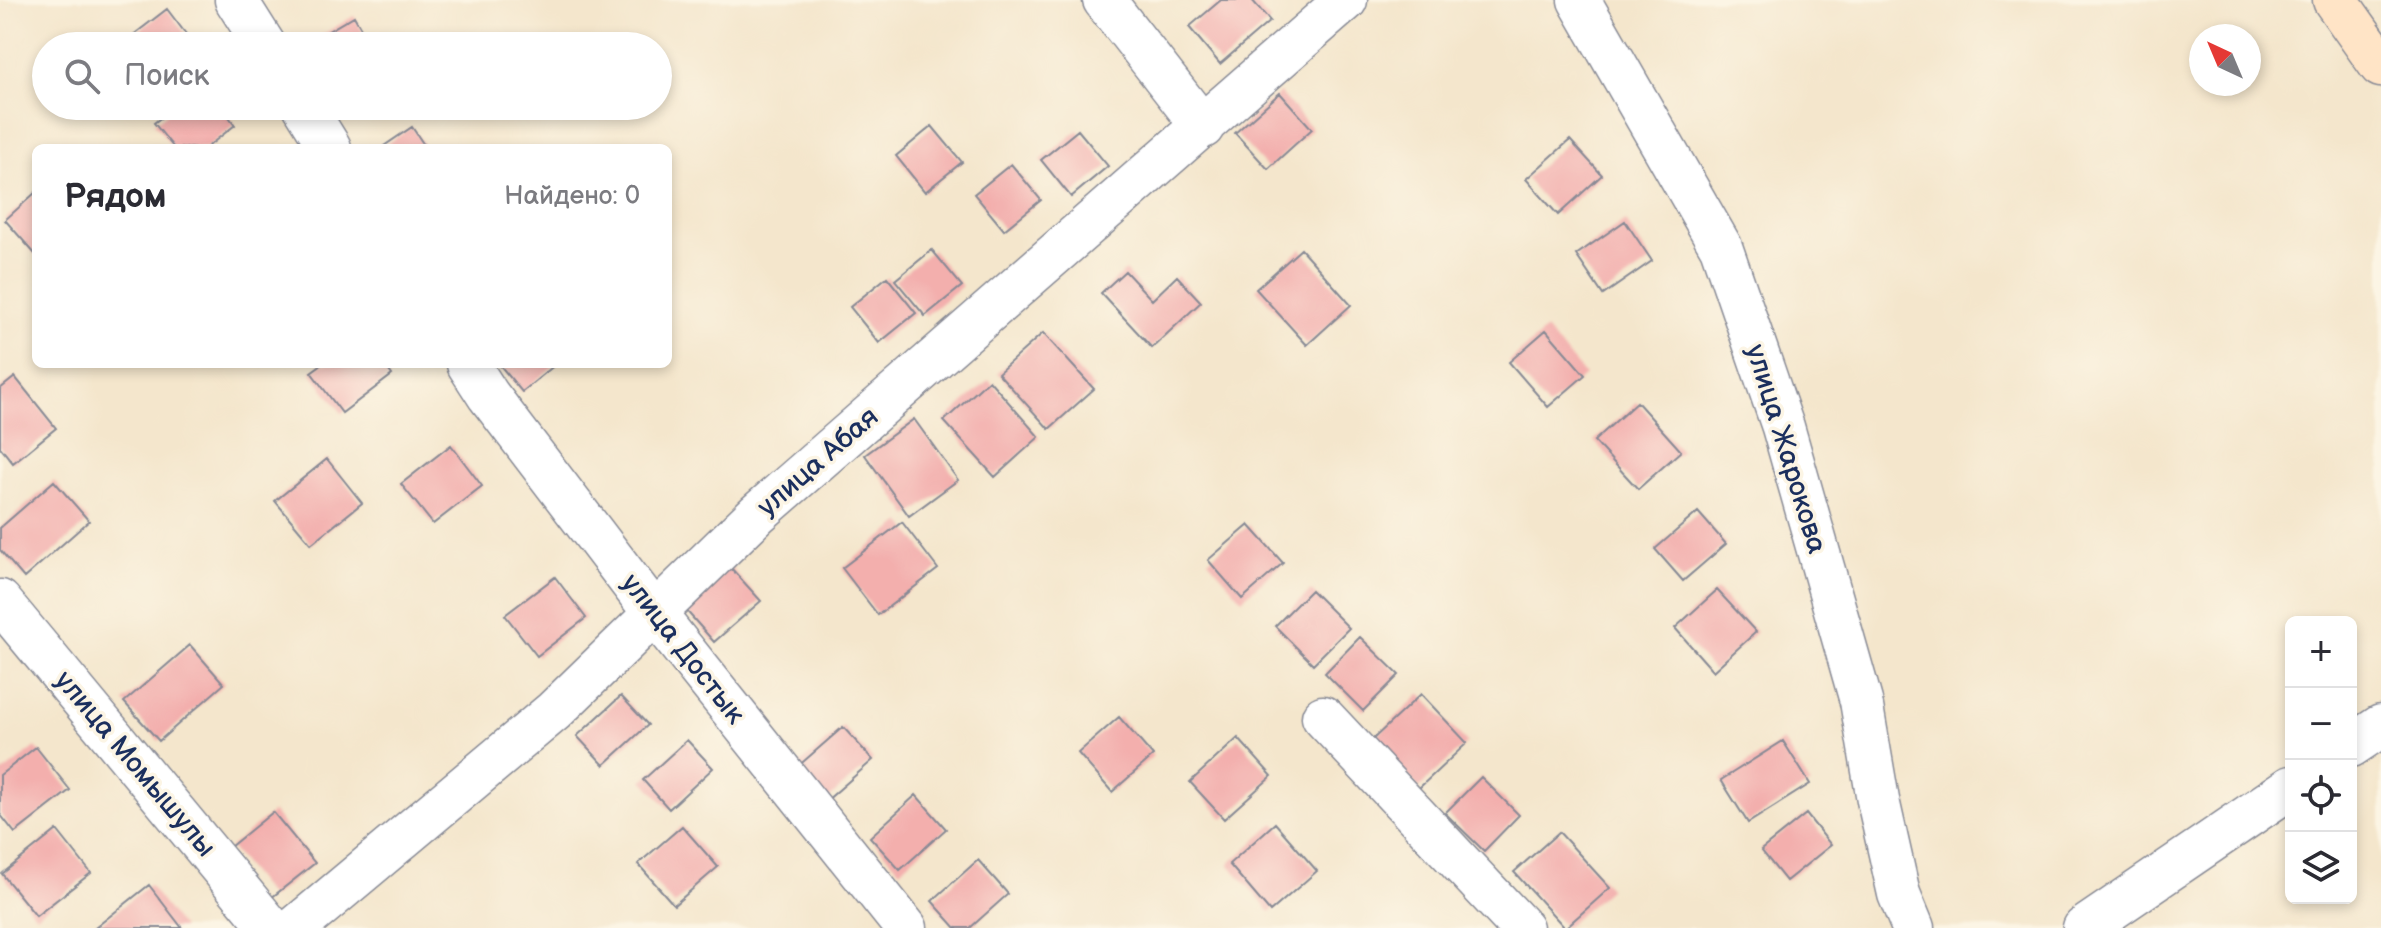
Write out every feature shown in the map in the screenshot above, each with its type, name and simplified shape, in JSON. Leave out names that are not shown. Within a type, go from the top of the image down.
[{"type":"main road","points":[[2335,0],[2381,65]]},
{"type":"street","points":[[236,0],[256,32]]},
{"type":"street","points":[[1104,0],[1203,127]]},
{"type":"street","name":"улица Абая","points":[[295,928],[554,711],[757,514],[1346,0]]},
{"type":"street","name":"улица Жарокова","points":[[1579,0],[1721,247],[1783,427],[1861,701],[1878,800],[1899,894],[1913,928]]},
{"type":"street","points":[[313,120],[328,144]]},
{"type":"street","name":"улица Достык","points":[[471,368],[655,614],[906,928]]},
{"type":"street","name":"улица Момышулы","points":[[0,601],[271,928]]},
{"type":"street","points":[[1323,717],[1522,928]]},
{"type":"street","points":[[2357,742],[2381,726]]},
{"type":"street","points":[[2084,928],[2285,791]]},
{"type":"building","points":[[1221,0],[1252,0],[1270,21],[1220,64],[1189,27]]},
{"type":"building","points":[[167,9],[184,32],[137,32]]},
{"type":"building","points":[[354,16],[363,32],[327,32]]},
{"type":"building","points":[[1280,93],[1312,129],[1268,169],[1235,133]]},
{"type":"building","points":[[158,120],[231,120],[235,125],[211,144],[171,144],[154,123]]},
{"type":"building","points":[[932,126],[962,162],[925,192],[896,156]]},
{"type":"building","points":[[412,127],[423,144],[387,144]]},
{"type":"building","points":[[1078,130],[1108,166],[1071,197],[1041,160]]},
{"type":"building","points":[[1570,140],[1602,175],[1558,215],[1526,179]]},
{"type":"building","points":[[1011,164],[1041,200],[1004,230],[974,194]]},
{"type":"building","points":[[32,196],[32,250],[5,220]]},
{"type":"building","points":[[1625,221],[1652,261],[1603,295],[1576,255]]},
{"type":"building","points":[[1301,249],[1351,305],[1307,345],[1256,289]]},
{"type":"building","points":[[932,250],[962,286],[925,316],[895,280]]},
{"type":"building","points":[[1125,271],[1152,300],[1177,276],[1201,302],[1152,348],[1101,293]]},
{"type":"building","points":[[887,277],[916,313],[879,343],[850,307]]},
{"type":"building","points":[[1546,330],[1585,375],[1548,407],[1509,362]]},
{"type":"building","points":[[1043,333],[1094,389],[1049,429],[998,373]]},
{"type":"building","points":[[316,368],[387,368],[392,375],[342,413],[311,372]]},
{"type":"building","points":[[502,368],[551,368],[522,392]]},
{"type":"building","points":[[15,377],[56,428],[13,463],[0,447],[0,389]]},
{"type":"building","points":[[989,380],[1039,437],[995,477],[944,421]]},
{"type":"building","points":[[1637,402],[1681,451],[1638,489],[1594,441]]},
{"type":"building","points":[[914,419],[958,480],[909,516],[865,455]]},
{"type":"building","points":[[451,445],[482,486],[433,524],[401,484]]},
{"type":"building","points":[[327,459],[362,503],[311,544],[275,501]]},
{"type":"building","points":[[54,481],[89,521],[24,578],[0,550],[0,528]]},
{"type":"building","points":[[1698,512],[1726,544],[1683,581],[1655,549]]},
{"type":"building","points":[[902,522],[938,569],[878,615],[842,568]]},
{"type":"building","points":[[1249,525],[1283,563],[1242,599],[1208,560]]},
{"type":"building","points":[[730,567],[761,601],[714,642],[684,608]]},
{"type":"building","points":[[555,577],[586,618],[537,656],[505,615]]},
{"type":"building","points":[[1311,590],[1349,628],[1313,664],[1275,626]]},
{"type":"building","points":[[1717,590],[1756,632],[1713,671],[1675,628]]},
{"type":"building","points":[[1360,637],[1399,675],[1363,711],[1325,673]]},
{"type":"building","points":[[190,645],[224,684],[159,741],[124,702]]},
{"type":"building","points":[[1421,694],[1467,743],[1419,788],[1373,739]]},
{"type":"building","points":[[621,696],[648,725],[604,765],[577,736]]},
{"type":"building","points":[[1119,717],[1153,756],[1112,792],[1078,753]]},
{"type":"building","points":[[843,727],[873,760],[826,801],[796,768]]},
{"type":"building","points":[[1238,738],[1272,776],[1224,819],[1190,782]]},
{"type":"building","points":[[687,740],[713,768],[669,809],[643,780]]},
{"type":"building","points":[[1783,741],[1810,784],[1748,823],[1721,780]]},
{"type":"building","points":[[36,747],[70,790],[15,833],[0,814],[0,775]]},
{"type":"building","points":[[1481,777],[1519,815],[1484,851],[1445,813]]},
{"type":"building","points":[[916,795],[946,829],[900,870],[870,837]]},
{"type":"building","points":[[273,812],[315,863],[271,898],[230,847]]},
{"type":"building","points":[[1806,814],[1831,845],[1786,881],[1761,850]]},
{"type":"building","points":[[1275,823],[1317,871],[1270,912],[1229,864]]},
{"type":"building","points":[[682,826],[718,867],[674,905],[638,864]]},
{"type":"building","points":[[57,830],[91,873],[36,916],[2,874]]},
{"type":"building","points":[[1559,832],[1610,888],[1565,928],[1514,872]]},
{"type":"building","points":[[978,860],[1008,894],[970,928],[956,928],[932,901]]},
{"type":"building","points":[[149,885],[182,928],[95,928]]}]
